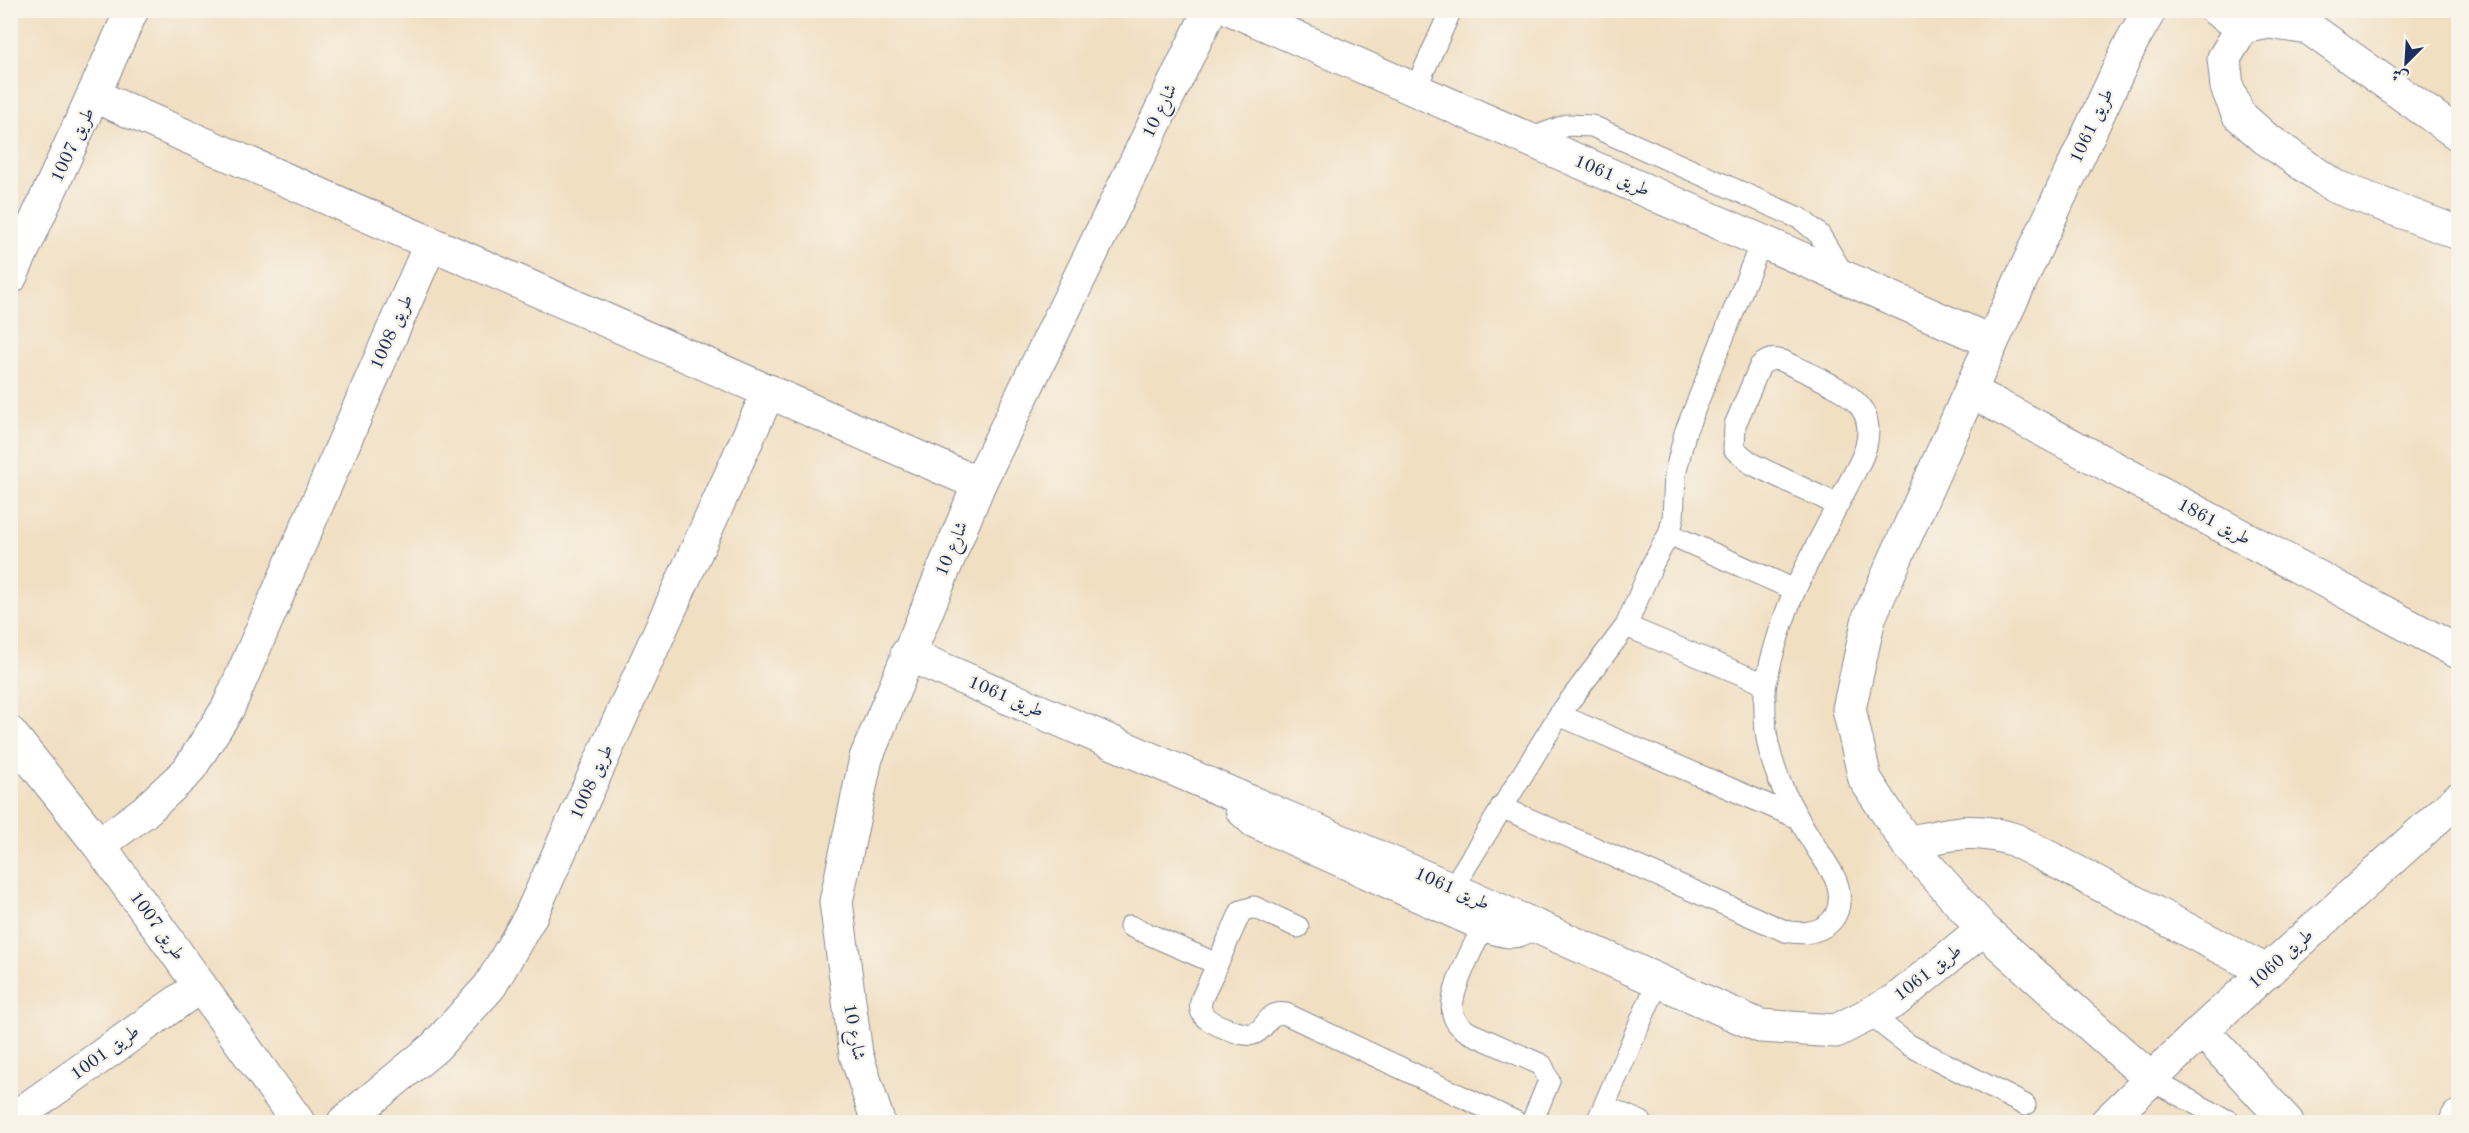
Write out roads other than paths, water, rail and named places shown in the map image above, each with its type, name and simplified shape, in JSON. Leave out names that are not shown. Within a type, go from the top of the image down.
[{"type":"street","name":"طريق 1007","points":[[10,278],[96,96],[132,10]]},
{"type":"street","name":"شارع 10","points":[[878,1122],[856,1054],[836,902],[866,758],[979,484],[1210,10]]},
{"type":"street","name":"طريق 1061","points":[[1233,10],[1992,342]]},
{"type":"street","name":"طريق 1061","points":[[2150,10],[2132,41],[1992,342],[1869,618],[1849,709],[1865,779],[1907,843],[1983,929],[2152,1081]]},
{"type":"street","points":[[2458,134],[2309,28],[2230,19],[2224,58],[2227,87],[2238,114],[2265,138],[2334,186],[2458,233]]},
{"type":"street","points":[[96,96],[979,484]]},
{"type":"street","name":"طريق 1008","points":[[99,845],[144,812],[188,771],[228,708],[431,243]]},
{"type":"street","name":"طريق 1861","points":[[1970,391],[2458,652]]},
{"type":"street","name":"طريق 1008","points":[[344,1122],[443,1038],[490,986],[530,917],[769,392]]},
{"type":"street","name":"طريق 1061","points":[[908,654],[1452,889],[1760,1026],[1836,1031],[1895,1001],[1983,929]]},
{"type":"street","name":"طريق 1007","points":[[10,733],[99,845],[298,1122]]},
{"type":"street","name":"طريق 1060","points":[[2107,1122],[2152,1081],[2202,1030],[2458,799]]},
{"type":"street","points":[[1907,843],[1961,832],[1990,832],[2016,840],[2268,972]]},
{"type":"street","name":"طريق 1001","points":[[10,1121],[200,986]]},
{"type":"street","points":[[2202,1030],[2287,1122]]},
{"type":"street","points":[[2456,1122],[2458,1117]]},
{"type":"lane","points":[[1415,90],[1450,10]]},
{"type":"lane","points":[[1527,140],[1567,125],[1580,124],[1598,128],[1801,219],[1819,234],[1845,277]]},
{"type":"lane","points":[[1452,889],[1559,715],[1626,626],[1653,562],[1668,534],[1673,519],[1675,475],[1685,433],[1762,240]]},
{"type":"lane","points":[[1501,807],[1785,931],[1801,935],[1817,932],[1831,922],[1838,907],[1839,891],[1833,875],[1796,817],[1781,786],[1771,753],[1765,719],[1765,684],[1795,590],[1838,505],[1866,446],[1869,428],[1864,411],[1853,398],[1783,361],[1775,358],[1766,360],[1760,366],[1734,425],[1734,449],[1752,464],[1838,505]]},
{"type":"lane","points":[[1668,534],[1795,590]]},
{"type":"lane","points":[[1626,626],[1765,684]]},
{"type":"lane","points":[[1559,715],[1796,817]]},
{"type":"lane","points":[[1232,794],[1237,813],[1251,826],[1481,930],[1514,938],[1529,932],[1534,926]]},
{"type":"lane","points":[[1298,927],[1254,907],[1246,908],[1237,916],[1201,1003],[1204,1016],[1243,1035],[1251,1035],[1258,1032],[1270,1015],[1278,1012],[1286,1014],[1516,1122]]},
{"type":"lane","points":[[1130,926],[1217,964]]},
{"type":"lane","points":[[1481,930],[1453,997],[1453,1016],[1460,1026],[1470,1033],[1542,1065],[1549,1081],[1533,1122]]},
{"type":"lane","points":[[1641,1122],[1600,1114],[1658,981]]},
{"type":"lane","points":[[1869,1014],[1909,1045],[2025,1104]]},
{"type":"lane","name":"طريق 1061","points":[[2152,1081],[2230,1122]]}]
